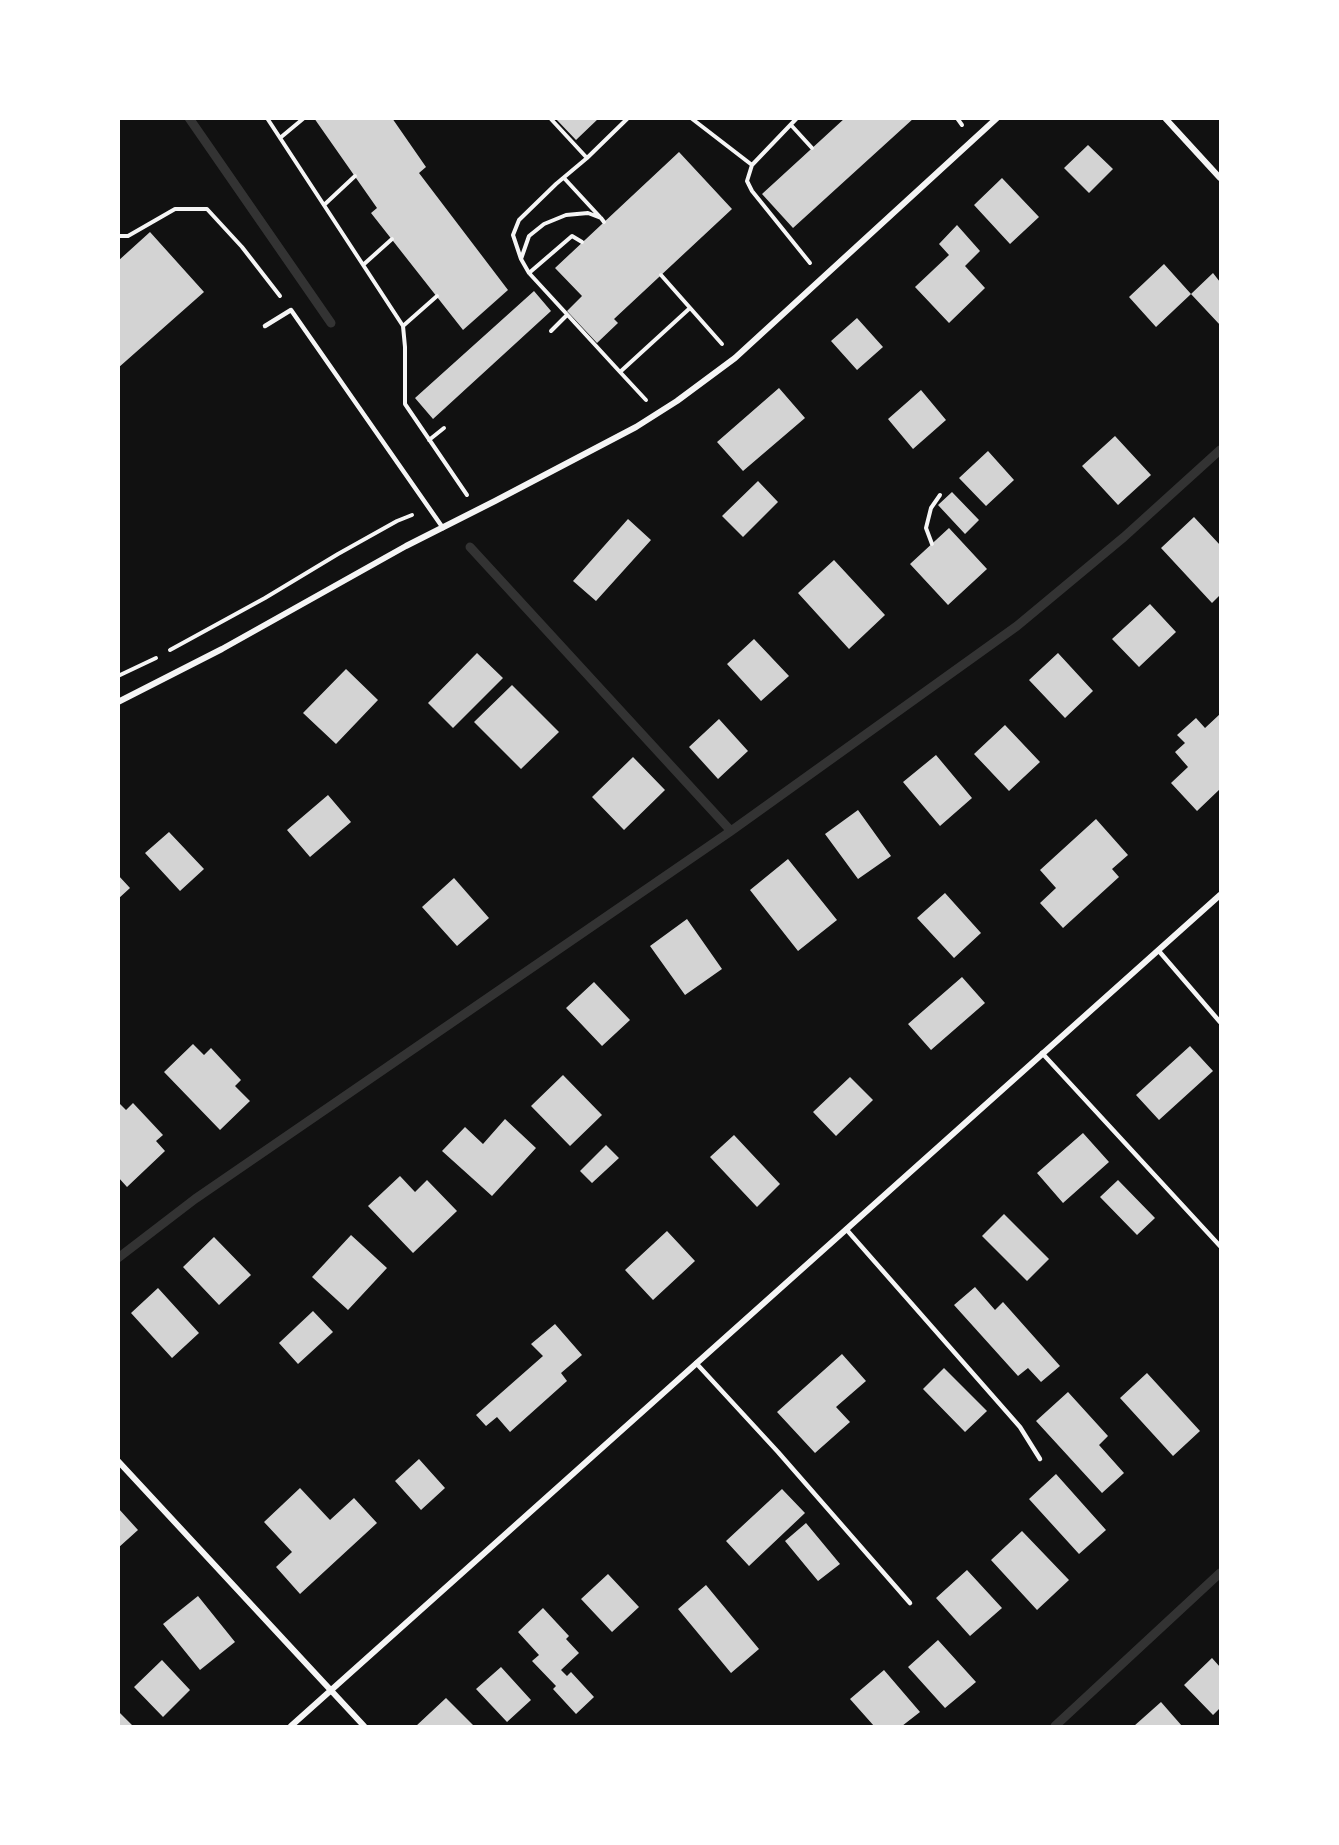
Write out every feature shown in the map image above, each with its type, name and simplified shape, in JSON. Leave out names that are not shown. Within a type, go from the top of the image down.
[{"type":"street","points":[[118,702],[222,649],[325,590],[658,414],[735,358],[997,118]]},
{"type":"street","points":[[1165,118],[1221,178]]},
{"type":"street","points":[[291,1726],[1221,895]]},
{"type":"street","points":[[118,1461],[364,1726]]},
{"type":"lane","points":[[265,326],[291,310],[443,528]]},
{"type":"lane","points":[[1158,950],[1221,1022]]},
{"type":"lane","points":[[1042,1053],[1221,1246]]},
{"type":"lane","points":[[846,1229],[1020,1427],[1040,1459]]},
{"type":"lane","points":[[696,1363],[778,1452],[910,1603]]},
{"type":"path","points":[[267,118],[403,326],[405,404],[478,511]]},
{"type":"path","points":[[280,138],[304,118]]},
{"type":"path","points":[[550,118],[587,158]]},
{"type":"path","points":[[628,118],[519,220],[513,235],[521,259],[529,273],[658,414]]},
{"type":"path","points":[[691,118],[752,165]]},
{"type":"path","points":[[797,118],[752,165],[747,181],[752,191],[822,277]]},
{"type":"path","points":[[791,125],[812,148]]},
{"type":"path","points":[[324,205],[355,176]]},
{"type":"path","points":[[521,259],[530,236],[544,224],[566,215],[588,213],[603,220],[564,178]]},
{"type":"path","points":[[118,236],[128,236],[175,208],[207,209],[242,248],[291,310]]},
{"type":"path","points":[[529,273],[572,236],[582,242]]},
{"type":"path","points":[[363,265],[392,239]]},
{"type":"path","points":[[661,275],[735,358]]},
{"type":"path","points":[[403,326],[437,296]]},
{"type":"path","points":[[620,372],[690,308]]},
{"type":"path","points":[[550,331],[568,315]]},
{"type":"path","points":[[429,440],[444,428]]},
{"type":"path","points":[[932,543],[926,528],[931,508],[940,495]]},
{"type":"path","points":[[118,676],[164,654],[265,598],[397,521],[430,509]]},
{"type":"building","points":[[314,118],[392,118],[426,167],[419,173],[508,290],[463,330],[371,213],[377,208]]},
{"type":"building","points":[[555,118],[599,118],[576,140]]},
{"type":"building","points":[[845,118],[914,118],[793,228],[762,194]]},
{"type":"building","points":[[1088,145],[1113,169],[1089,193],[1064,168]]},
{"type":"building","points":[[679,152],[732,209],[614,319],[618,323],[597,343],[567,311],[582,296],[555,268]]},
{"type":"building","points":[[1002,178],[1039,217],[1010,244],[974,205]]},
{"type":"building","points":[[957,225],[980,251],[965,266],[985,288],[949,323],[915,287],[949,255],[939,244]]},
{"type":"building","points":[[150,232],[204,292],[118,368],[118,261]]},
{"type":"building","points":[[1164,264],[1191,294],[1156,327],[1129,297]]},
{"type":"building","points":[[1213,273],[1220,282],[1220,325],[1191,294]]},
{"type":"building","points":[[534,291],[551,311],[433,419],[415,398]]},
{"type":"building","points":[[857,318],[883,347],[857,370],[831,341]]},
{"type":"building","points":[[779,388],[805,418],[743,471],[717,442]]},
{"type":"building","points":[[921,390],[946,420],[913,449],[888,419]]},
{"type":"building","points":[[1115,436],[1151,475],[1118,505],[1082,466]]},
{"type":"building","points":[[988,451],[1014,480],[986,506],[959,478]]},
{"type":"building","points":[[758,481],[778,502],[743,537],[722,516]]},
{"type":"building","points":[[952,492],[979,520],[965,534],[938,505]]},
{"type":"building","points":[[1194,517],[1220,545],[1220,595],[1212,603],[1161,548]]},
{"type":"building","points":[[628,519],[651,540],[596,601],[573,581]]},
{"type":"building","points":[[949,528],[987,569],[948,605],[910,564]]},
{"type":"building","points":[[834,560],[885,615],[849,649],[798,593]]},
{"type":"building","points":[[1150,604],[1176,632],[1139,667],[1112,639]]},
{"type":"building","points":[[754,639],[789,676],[761,701],[727,664]]},
{"type":"building","points":[[477,653],[503,678],[453,728],[428,703]]},
{"type":"building","points":[[1058,653],[1093,691],[1065,718],[1029,680]]},
{"type":"building","points":[[346,669],[378,700],[336,744],[303,713]]},
{"type":"building","points":[[512,685],[559,732],[521,769],[474,722]]},
{"type":"building","points":[[1220,714],[1220,789],[1197,811],[1171,783],[1188,767],[1175,752],[1185,743],[1177,735],[1196,718],[1205,728]]},
{"type":"building","points":[[719,719],[748,751],[718,779],[689,747]]},
{"type":"building","points":[[1005,725],[1040,762],[1009,791],[974,754]]},
{"type":"building","points":[[936,755],[972,798],[940,826],[903,782]]},
{"type":"building","points":[[633,757],[665,790],[624,830],[592,797]]},
{"type":"building","points":[[328,795],[351,822],[310,857],[287,830]]},
{"type":"building","points":[[858,810],[891,856],[858,879],[825,834]]},
{"type":"building","points":[[1096,819],[1128,855],[1112,869],[1119,877],[1063,928],[1040,903],[1056,888],[1040,870]]},
{"type":"building","points":[[169,832],[204,869],[180,891],[145,853]]},
{"type":"building","points":[[788,859],[837,920],[798,951],[750,890]]},
{"type":"building","points":[[118,875],[130,888],[118,899]]},
{"type":"building","points":[[454,878],[489,918],[457,946],[422,907]]},
{"type":"building","points":[[945,893],[981,933],[954,958],[917,918]]},
{"type":"building","points":[[687,919],[722,969],[685,995],[650,946]]},
{"type":"building","points":[[962,977],[985,1003],[931,1050],[908,1024]]},
{"type":"building","points":[[594,982],[630,1020],[602,1046],[566,1008]]},
{"type":"building","points":[[193,1044],[204,1055],[211,1048],[241,1080],[235,1086],[250,1101],[220,1130],[164,1072]]},
{"type":"building","points":[[1190,1046],[1213,1071],[1159,1120],[1136,1095]]},
{"type":"building","points":[[563,1075],[602,1115],[570,1146],[531,1106]]},
{"type":"building","points":[[850,1077],[873,1100],[836,1136],[813,1112]]},
{"type":"building","points":[[118,1102],[126,1110],[133,1103],[163,1135],[156,1141],[165,1151],[127,1187],[118,1177]]},
{"type":"building","points":[[505,1119],[536,1148],[492,1196],[442,1151],[465,1127],[483,1144]]},
{"type":"building","points":[[1083,1133],[1109,1162],[1063,1203],[1037,1173]]},
{"type":"building","points":[[734,1135],[780,1184],[757,1207],[710,1157]]},
{"type":"building","points":[[606,1145],[619,1158],[592,1183],[580,1171]]},
{"type":"building","points":[[400,1176],[415,1192],[427,1180],[457,1211],[413,1253],[368,1206]]},
{"type":"building","points":[[1118,1180],[1155,1218],[1137,1235],[1100,1197]]},
{"type":"building","points":[[1004,1214],[1049,1259],[1027,1281],[982,1236]]},
{"type":"building","points":[[667,1231],[695,1261],[653,1300],[625,1270]]},
{"type":"building","points":[[351,1235],[387,1268],[348,1310],[312,1277]]},
{"type":"building","points":[[214,1237],[251,1275],[219,1305],[183,1267]]},
{"type":"building","points":[[975,1287],[995,1310],[1003,1302],[1060,1366],[1041,1382],[1028,1368],[1018,1376],[954,1305]]},
{"type":"building","points":[[158,1288],[199,1333],[172,1358],[131,1313]]},
{"type":"building","points":[[313,1311],[333,1332],[298,1364],[279,1343]]},
{"type":"building","points":[[555,1324],[582,1355],[561,1373],[567,1381],[510,1432],[497,1417],[486,1426],[476,1415],[543,1356],[531,1344]]},
{"type":"building","points":[[842,1354],[866,1381],[836,1407],[850,1422],[815,1453],[777,1412]]},
{"type":"building","points":[[944,1368],[987,1411],[965,1432],[923,1389]]},
{"type":"building","points":[[1147,1373],[1200,1431],[1173,1456],[1120,1398]]},
{"type":"building","points":[[1068,1392],[1108,1436],[1099,1445],[1124,1473],[1102,1493],[1036,1421]]},
{"type":"building","points":[[419,1459],[445,1488],[421,1510],[395,1481]]},
{"type":"building","points":[[1056,1474],[1106,1530],[1079,1554],[1029,1499]]},
{"type":"building","points":[[300,1488],[330,1520],[354,1498],[377,1523],[300,1594],[276,1567],[292,1552],[264,1522]]},
{"type":"building","points":[[782,1489],[805,1513],[749,1566],[726,1541]]},
{"type":"building","points":[[118,1508],[138,1530],[118,1548]]},
{"type":"building","points":[[806,1523],[840,1564],[818,1581],[785,1541]]},
{"type":"building","points":[[1022,1531],[1069,1580],[1037,1610],[991,1560]]},
{"type":"building","points":[[967,1570],[1002,1608],[970,1636],[936,1598]]},
{"type":"building","points":[[608,1574],[639,1607],[612,1632],[581,1599]]},
{"type":"building","points":[[706,1585],[759,1649],[731,1673],[678,1609]]},
{"type":"building","points":[[198,1596],[235,1642],[200,1670],[163,1624]]},
{"type":"building","points":[[543,1608],[569,1636],[566,1639],[579,1653],[561,1670],[567,1676],[571,1672],[594,1697],[576,1714],[553,1689],[556,1686],[532,1661],[539,1655],[518,1632]]},
{"type":"building","points":[[938,1640],[976,1682],[945,1708],[908,1667]]},
{"type":"building","points":[[1212,1658],[1220,1667],[1220,1708],[1213,1715],[1184,1685]]},
{"type":"building","points":[[162,1660],[190,1690],[163,1717],[134,1687]]},
{"type":"building","points":[[501,1667],[531,1700],[507,1722],[476,1689]]},
{"type":"building","points":[[884,1670],[920,1712],[902,1726],[874,1726],[850,1699]]},
{"type":"building","points":[[446,1698],[474,1726],[416,1726]]},
{"type":"building","points":[[1161,1702],[1182,1726],[1134,1726]]},
{"type":"building","points":[[118,1711],[133,1726],[118,1726]]},
{"type":"waterway","points":[[189,118],[331,323]]},
{"type":"waterway","points":[[118,1258],[195,1199],[731,831],[1017,626],[1124,537],[1220,450]]},
{"type":"waterway","points":[[470,547],[731,831]]},
{"type":"waterway","points":[[1055,1726],[1220,1573]]}]
